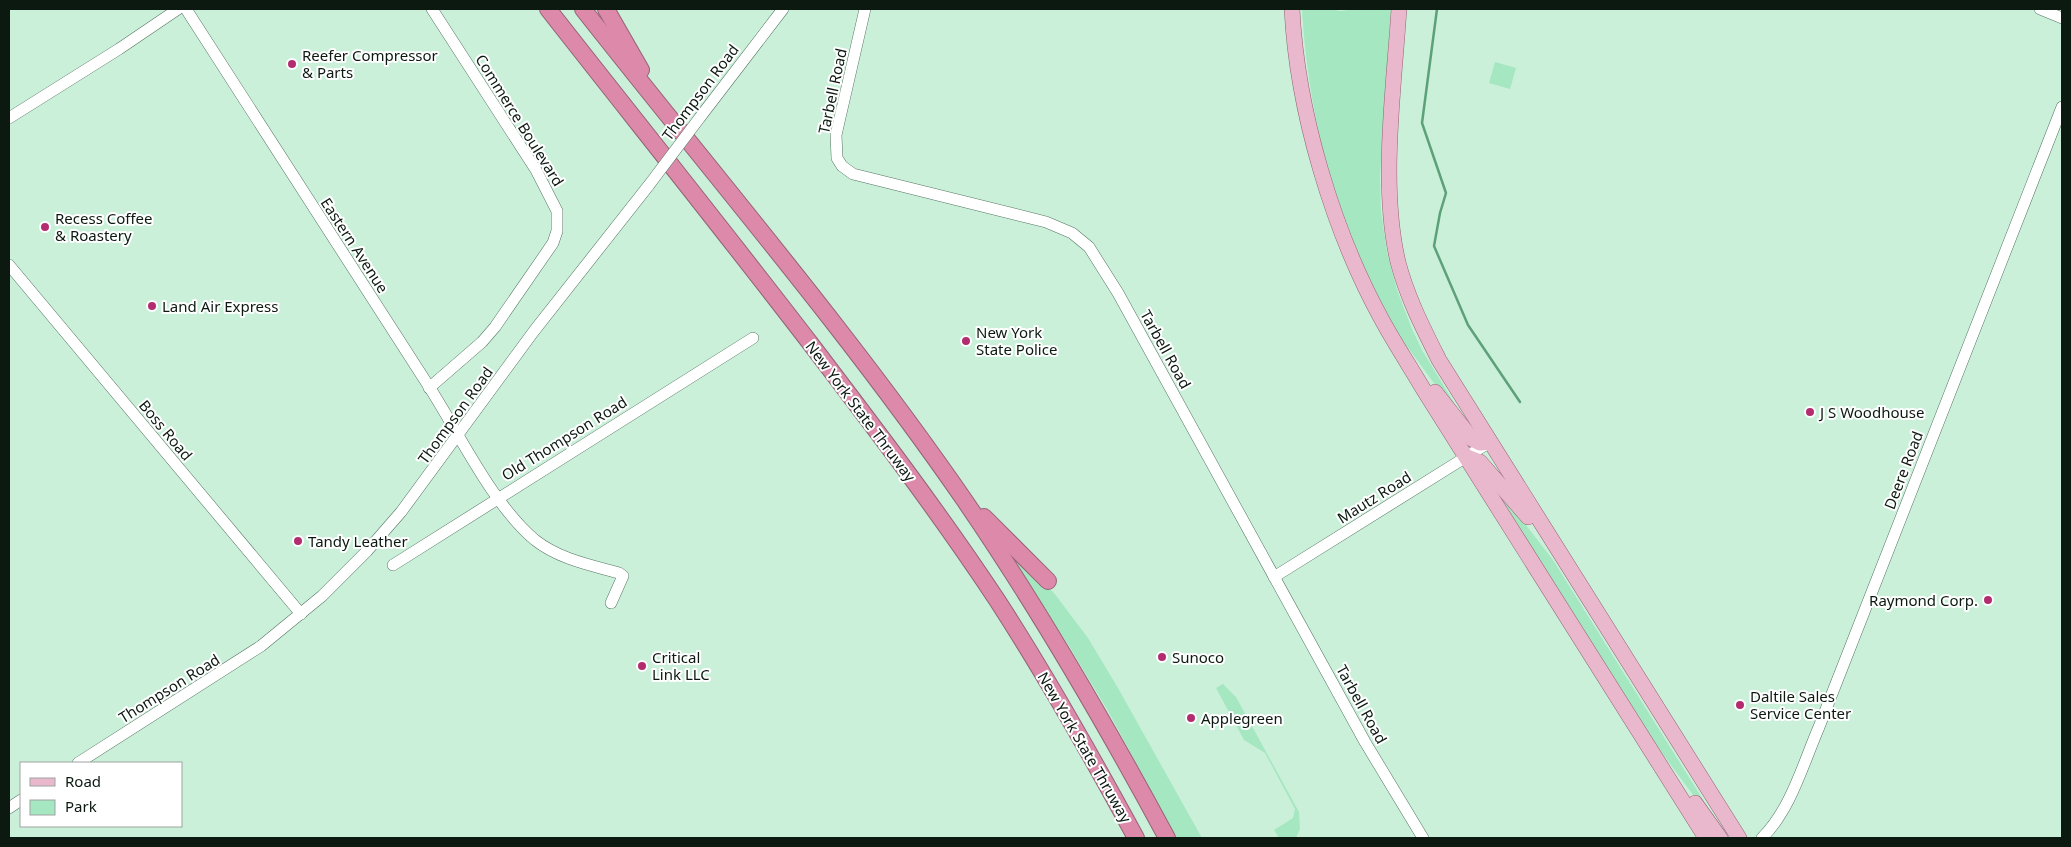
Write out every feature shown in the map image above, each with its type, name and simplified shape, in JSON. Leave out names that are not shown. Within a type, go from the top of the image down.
[{"type":"highway","name":"New York State Thruway","points":[[548,9],[776,299],[888,445],[952,533],[1041,670],[1136,838]]},
{"type":"highway","name":"New York State Thruway","points":[[583,9],[871,372],[947,476],[1071,668],[1125,759],[1167,838]]},
{"type":"highway","points":[[606,9],[668,115]]},
{"type":"highway","points":[[947,476],[1000,534],[1048,580]]},
{"type":"main road","points":[[1292,9],[1299,72],[1310,130],[1326,189],[1362,279],[1394,339],[1466,457],[1706,838]]},
{"type":"main road","points":[[1399,9],[1389,191],[1398,263],[1410,301],[1439,360],[1739,838]]},
{"type":"main road","points":[[1394,339],[1472,439],[1480,443],[1490,442]]},
{"type":"main road","points":[[1466,457],[1472,457],[1480,462],[1563,558]]},
{"type":"main road","points":[[1645,742],[1687,793],[1720,838]]},
{"type":"street","points":[[9,118],[119,49],[178,9]]},
{"type":"street","name":"Eastern Avenue","points":[[186,9],[430,388],[497,498],[519,525],[536,541],[574,561],[619,573],[623,576],[611,603]]},
{"type":"street","name":"Commerce Boulevard","points":[[430,388],[482,342],[495,327],[553,243],[558,218],[550,195],[536,170],[432,9]]},
{"type":"street","name":"Thompson Road","points":[[80,762],[237,663],[301,614],[367,551],[392,523],[459,436],[534,331],[783,9]]},
{"type":"street","name":"Tarbell Road","points":[[865,9],[836,135],[837,158],[842,166],[853,174],[1046,222],[1072,234],[1089,247],[1123,301],[1365,742],[1424,838]]},
{"type":"street","points":[[2040,9],[2062,18]]},
{"type":"street","name":"Deere Road","points":[[1762,838],[1776,822],[1787,803],[1819,727],[2062,107]]},
{"type":"street","name":"Boss Road","points":[[9,265],[301,614]]},
{"type":"street","name":"Old Thompson Road","points":[[393,565],[752,338]]},
{"type":"street","name":"Mautz Road","points":[[1274,577],[1490,442]]},
{"type":"street","points":[[9,808],[20,801]]},
{"type":"green space","points":[[1302,9],[1341,11],[1391,9],[1380,176],[1381,211],[1387,252],[1397,290],[1412,329],[1422,350],[1470,429],[1468,430],[1396,330],[1356,251],[1329,172],[1319,132],[1305,50]]},
{"type":"green space","points":[[1495,62],[1516,68],[1510,89],[1489,83]]},
{"type":"green space","points":[[1484,471],[1553,560],[1727,838],[1725,838],[1636,718]]},
{"type":"green space","points":[[1010,556],[1025,565],[1054,593],[1088,638],[1202,838],[1177,838],[1108,711],[1069,646]]},
{"type":"green space","points":[[1223,684],[1236,697],[1299,812],[1300,829],[1296,838],[1279,838],[1274,830],[1293,818],[1295,809],[1265,753],[1244,740],[1216,688]]},
{"type":"waterway","points":[[1437,9],[1422,123],[1446,193],[1434,246],[1468,325],[1520,402]]},
{"type":"place","name":"Reefer Compressor & Parts","points":[[292,64]]},
{"type":"place","name":"Recess Coffee & Roastery","points":[[45,227]]},
{"type":"place","name":"Land Air Express","points":[[152,306]]},
{"type":"place","name":"New York State Police","points":[[966,341]]},
{"type":"place","name":"J S Woodhouse","points":[[1810,412]]},
{"type":"place","name":"Tandy Leather","points":[[298,541]]},
{"type":"place","name":"Raymond Corp.","points":[[1988,600]]},
{"type":"place","name":"Sunoco","points":[[1162,657]]},
{"type":"place","name":"Critical Link LLC","points":[[642,666]]},
{"type":"place","name":"Daltile Sales Service Center","points":[[1740,705]]},
{"type":"place","name":"Applegreen","points":[[1191,718]]}]
